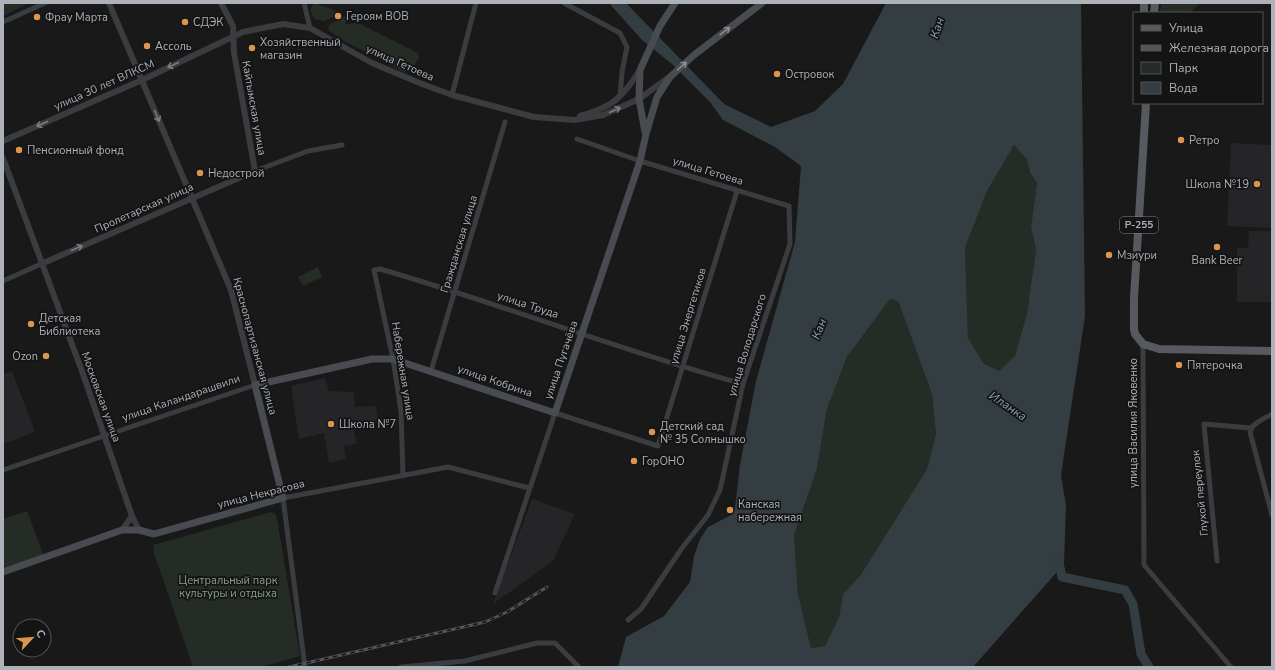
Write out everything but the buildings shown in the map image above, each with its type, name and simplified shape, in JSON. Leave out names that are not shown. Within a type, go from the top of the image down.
[{"type":"main road","points":[[646,134],[639,99],[640,70],[660,26],[674,3]]},
{"type":"main road","name":"улица Пугачёва","points":[[555,413],[640,161],[657,97],[670,77],[694,55],[762,3]]},
{"type":"main road","name":"улица Василия Яковенко","points":[[1144,344],[1134,329],[1134,304],[1146,104]]},
{"type":"main road","points":[[1144,344],[1159,349],[1272,351]]},
{"type":"main road","name":"улица Каландарашвили","points":[[255,385],[372,359],[392,359]]},
{"type":"main road","name":"улица Кобрина","points":[[392,359],[555,413]]},
{"type":"main road","name":"Краснопартизанская улица","points":[[255,385],[283,498]]},
{"type":"main road","name":"улица Некрасова","points":[[3,572],[122,530],[139,530],[154,534],[283,498]]},
{"type":"street","points":[[3,22],[35,5],[45,3]]},
{"type":"street","name":"Краснопартизанская улица","points":[[109,3],[231,290],[255,385]]},
{"type":"street","name":"Кайтымская улица","points":[[221,3],[233,26],[234,53],[255,171]]},
{"type":"street","points":[[304,3],[310,28]]},
{"type":"street","points":[[452,95],[476,3]]},
{"type":"street","points":[[564,3],[620,33],[627,47],[622,72],[620,98]]},
{"type":"street","name":"улица Гетоева","points":[[234,36],[258,28],[283,24],[310,28],[372,63],[452,95],[534,118],[563,120]]},
{"type":"street","name":"улица 30 лет ВЛКСМ","points":[[3,141],[142,80],[234,36]]},
{"type":"street","points":[[563,120],[602,109],[620,98],[640,70]]},
{"type":"street","points":[[563,120],[575,120],[603,115],[639,99],[670,77]]},
{"type":"street","name":"Гражданская улица","points":[[431,371],[505,122]]},
{"type":"street","name":"улица Гетоева","points":[[577,139],[640,161],[789,206]]},
{"type":"street","name":"Пролетарская улица","points":[[3,281],[192,197],[255,171],[308,150],[342,145]]},
{"type":"street","name":"Московская улица","points":[[3,158],[132,516],[139,530]]},
{"type":"street","name":"улица Энергетиков","points":[[658,446],[737,191]]},
{"type":"street","name":"улица Володарского","points":[[628,620],[641,609],[682,548],[708,515],[720,490],[743,384],[790,244],[789,206]]},
{"type":"street","name":"улица Труда","points":[[374,270],[380,269],[455,291],[682,368],[743,384]]},
{"type":"street","name":"Набережная улица","points":[[374,270],[401,411],[403,476]]},
{"type":"street","name":"улица Василия Яковенко","points":[[1144,344],[1144,565],[1230,667]]},
{"type":"street","name":"улица Каландарашвили","points":[[3,470],[255,385]]},
{"type":"street","name":"улица Кобрина","points":[[555,413],[658,446]]},
{"type":"street","name":"улица Пугачёва","points":[[495,593],[555,413]]},
{"type":"street","points":[[1272,414],[1251,428],[1250,432],[1272,515]]},
{"type":"street","name":"Глухой переулок","points":[[1217,561],[1204,424],[1251,428]]},
{"type":"street","name":"улица Некрасова","points":[[283,498],[448,467],[529,488]]},
{"type":"street","name":"Краснопартизанская улица","points":[[283,498],[305,667]]},
{"type":"street","points":[[122,530],[132,516]]},
{"type":"street","points":[[401,667],[465,661],[536,643],[555,643],[579,667]]},
{"type":"shaded area","points":[[1231,143],[1272,145],[1272,228],[1227,226]]},
{"type":"shaded area","points":[[1249,231],[1272,231],[1272,302],[1237,302],[1237,248],[1248,248]]},
{"type":"shaded area","points":[[12,371],[35,432],[3,444],[3,374]]},
{"type":"shaded area","name":"Школа №7","points":[[325,378],[329,391],[354,392],[355,407],[376,406],[378,419],[353,428],[357,444],[344,446],[346,459],[329,463],[324,433],[299,439],[291,386]]},
{"type":"shaded area","points":[[532,499],[575,514],[553,561],[493,604]]},
{"type":"green space","points":[[3,3],[29,3],[3,16]]},
{"type":"green space","points":[[314,3],[337,11],[335,16],[324,21],[314,19],[310,10]]},
{"type":"green space","points":[[1161,3],[1200,3],[1191,12],[1160,12]]},
{"type":"green space","points":[[346,15],[348,18],[345,24],[358,23],[418,53],[419,57],[412,70],[405,73],[344,41],[328,30],[329,25]]},
{"type":"green space","points":[[1014,145],[1027,160],[1030,173],[1037,183],[1031,227],[1036,250],[1027,313],[1015,356],[999,372],[984,364],[968,338],[965,248],[987,191]]},
{"type":"green space","points":[[318,267],[322,277],[303,286],[298,277]]},
{"type":"green space","points":[[890,299],[898,301],[932,394],[936,434],[927,469],[860,576],[843,594],[839,617],[825,646],[811,648],[798,594],[794,535],[817,469],[827,409],[847,357]]},
{"type":"green space","points":[[27,511],[44,557],[6,568],[3,567],[3,519]]},
{"type":"green space","name":"Центральный парк культуры и отдыха","points":[[271,512],[276,515],[277,519],[300,656],[261,667],[193,667],[154,553],[153,545]]},
{"type":"water","name":"Кан","points":[[609,3],[626,3],[724,104],[771,127],[815,111],[843,84],[886,3],[1081,3],[1085,316],[1061,475],[1066,506],[1064,564],[973,667],[618,667],[626,637],[664,616],[690,582],[694,556],[700,539],[708,527],[733,514],[740,465],[756,381],[795,242],[801,166],[775,147],[723,120],[710,102],[672,64],[642,40]],"holes":[[[1014,145],[1027,160],[1030,173],[1037,183],[1031,227],[1036,250],[1027,313],[1015,356],[999,371],[984,364],[968,338],[965,248],[987,191]],[[890,299],[898,301],[932,394],[936,434],[927,469],[860,576],[843,594],[839,617],[825,646],[811,648],[798,594],[794,535],[817,469],[827,409],[847,357]]]},
{"type":"waterway","name":"Иланка","points":[[1058,558],[1062,577],[1125,590],[1133,604],[1141,654],[1149,667]]},
{"type":"railway","points":[[289,667],[485,622],[507,612],[547,587]]},
{"type":"place","name":"Героям ВОВ","points":[[338,16]]},
{"type":"place","name":"Фрау Марта","points":[[37,17]]},
{"type":"place","name":"СДЭК","points":[[185,22]]},
{"type":"place","name":"Ассоль","points":[[147,46]]},
{"type":"place","name":"Хозяйственный магазин","points":[[252,48]]},
{"type":"place","name":"Островок","points":[[777,74]]},
{"type":"place","name":"Ретро","points":[[1181,140]]},
{"type":"place","name":"Пенсионный фонд","points":[[19,150]]},
{"type":"place","name":"Недострой","points":[[200,173]]},
{"type":"place","name":"Школа №19","points":[[1257,184]]},
{"type":"place","name":"Bank Beer","points":[[1217,247]]},
{"type":"place","name":"Мзиури","points":[[1109,255]]},
{"type":"place","name":"Детская Библиотека","points":[[31,324]]},
{"type":"place","name":"Ozon","points":[[46,356]]},
{"type":"place","name":"Пятерочка","points":[[1179,365]]},
{"type":"place","name":"Школа №7","points":[[331,424]]},
{"type":"place","name":"Детский сад № 35 Солнышко","points":[[652,432]]},
{"type":"place","name":"ГорОНО","points":[[634,461]]},
{"type":"place","name":"Канская набережная","points":[[730,510]]}]
